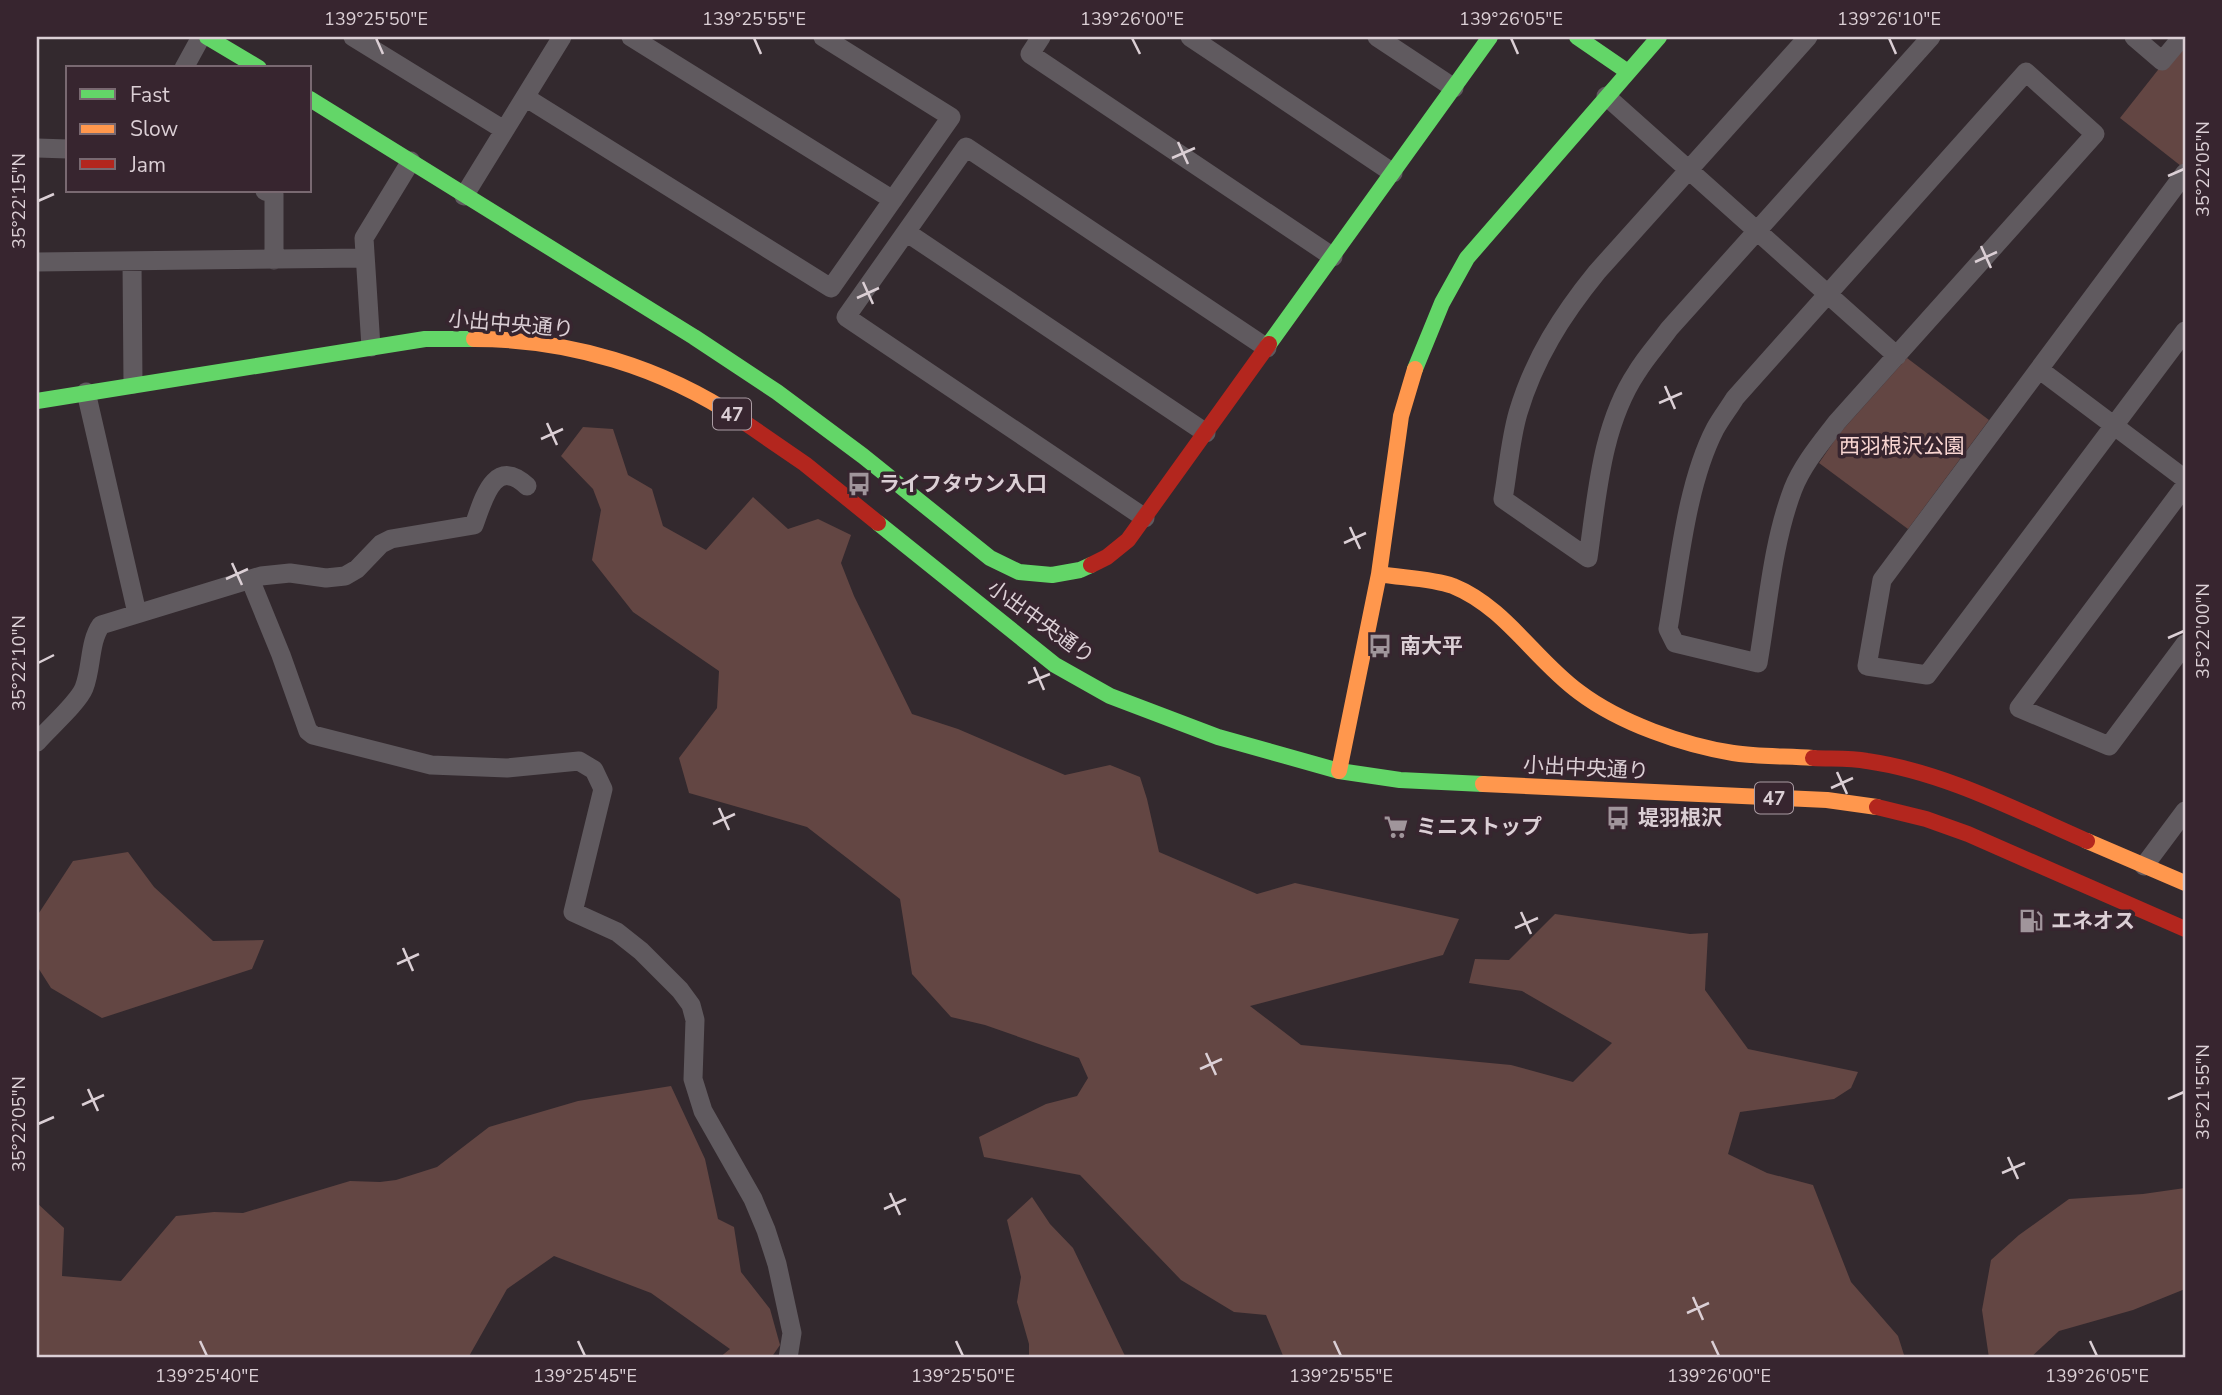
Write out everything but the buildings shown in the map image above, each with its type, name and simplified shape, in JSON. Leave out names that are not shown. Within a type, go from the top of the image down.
[{"type":"street","points":[[185,66],[201,37]]},
{"type":"street","points":[[207,37],[256,66]]},
{"type":"street","points":[[354,37],[504,130]]},
{"type":"street","points":[[631,37],[893,200]]},
{"type":"street","points":[[525,97],[831,288],[951,117],[823,37]]},
{"type":"street","points":[[1041,37],[1030,54],[1333,257]]},
{"type":"street","points":[[1190,37],[1393,173]]},
{"type":"street","points":[[1377,37],[1454,88]]},
{"type":"street","points":[[312,100],[694,337],[777,392],[863,456],[990,558],[1019,572],[1052,575],[1080,570],[1107,558],[1128,540],[1490,37]]},
{"type":"street","points":[[1577,37],[1628,72]]},
{"type":"street","points":[[1339,771],[1379,574],[1401,416],[1418,358],[1442,303],[1467,258],[1659,37]]},
{"type":"street","points":[[1808,37],[1597,272],[1548,338],[1531,375],[1517,416],[1503,499],[1588,558],[1602,464],[1617,413],[1636,373],[1670,329],[1931,37]]},
{"type":"street","points":[[2134,37],[2162,61],[2182,37]]},
{"type":"street","points":[[464,195],[558,38]]},
{"type":"street","points":[[2026,72],[2095,134],[1837,422],[1812,455],[1794,487],[1782,524],[1758,663],[1675,643],[1668,629],[1692,496],[1701,462],[1715,429],[1735,398],[1828,293],[2026,72]]},
{"type":"street","points":[[1606,96],[1897,356]]},
{"type":"street","points":[[1145,518],[846,317],[966,147],[1267,348]]},
{"type":"street","points":[[37,148],[66,149]]},
{"type":"street","points":[[372,346],[364,238],[411,161]]},
{"type":"street","points":[[2185,173],[1882,580],[1867,666],[1927,675],[2185,331]]},
{"type":"street","points":[[268,192],[274,194],[274,260]]},
{"type":"street","points":[[906,232],[1206,433]]},
{"type":"street","points":[[37,262],[364,258]]},
{"type":"street","points":[[132,261],[133,384]]},
{"type":"street","name":"小出中央通り","points":[[37,401],[425,339],[485,339],[564,346],[629,363],[715,402],[804,464],[1055,665],[1110,696],[1218,737],[1339,771],[1399,780],[1827,800],[1879,807],[1926,819],[1968,834],[2185,929]]},
{"type":"street","points":[[2040,370],[2185,479]]},
{"type":"street","points":[[86,392],[137,614]]},
{"type":"street","points":[[37,742],[82,692],[89,674],[96,632],[101,625],[261,576],[290,573],[326,578],[345,576],[357,569],[381,544],[391,539],[474,525],[494,481],[505,476],[517,477],[527,486]]},
{"type":"street","points":[[2185,486],[2018,708],[2109,746],[2185,643]]},
{"type":"street","points":[[1379,574],[1450,585],[1474,596],[1497,613],[1547,666],[1580,693],[1650,731],[1733,753],[1867,761],[1920,773],[1976,793],[2185,883]]},
{"type":"street","points":[[250,579],[308,731],[313,735],[431,765],[507,768],[579,761],[594,770],[603,789],[573,912],[625,938],[680,990],[691,1004],[695,1020],[693,1079],[703,1111],[753,1199],[766,1230],[777,1264],[792,1333],[792,1357]]},
{"type":"street","points":[[2144,866],[2185,811]]},
{"type":"green space","points":[[2184,37],[2185,161],[2181,166],[2120,118]]},
{"type":"green space","name":"西羽根沢公園","points":[[1907,358],[1989,420],[1908,529],[1819,463],[1839,434]]},
{"type":"green space","points":[[583,427],[613,429],[628,475],[652,489],[663,526],[706,550],[753,497],[788,529],[818,519],[851,535],[841,563],[854,596],[912,714],[958,729],[1065,775],[1110,765],[1140,777],[1159,852],[1257,894],[1295,883],[1459,919],[1443,955],[1250,1006],[1301,1045],[1511,1065],[1573,1082],[1612,1043],[1522,991],[1469,983],[1475,959],[1509,960],[1555,914],[1690,934],[1708,933],[1705,990],[1748,1049],[1858,1072],[1851,1088],[1834,1099],[1740,1112],[1728,1154],[1767,1173],[1813,1185],[1851,1282],[1898,1336],[1905,1358],[1284,1358],[1266,1315],[1234,1312],[1181,1280],[1080,1175],[984,1157],[979,1137],[1046,1104],[1077,1096],[1088,1078],[1079,1058],[985,1025],[951,1017],[912,974],[900,899],[807,827],[689,793],[679,758],[717,708],[719,671],[633,612],[592,560],[601,510],[593,489],[561,456]]},
{"type":"green space","points":[[128,852],[154,887],[213,941],[264,940],[252,969],[102,1018],[51,988],[37,966],[37,916],[73,861]]},
{"type":"green space","points":[[671,1086],[705,1159],[718,1219],[734,1227],[741,1272],[770,1309],[780,1345],[771,1358],[719,1358],[730,1349],[651,1293],[554,1256],[507,1289],[468,1358],[37,1358],[37,1203],[64,1228],[62,1276],[121,1281],[176,1216],[214,1212],[243,1213],[350,1181],[396,1180],[437,1167],[489,1127],[578,1101]]},
{"type":"green space","points":[[2185,1188],[2185,1289],[2133,1310],[2059,1331],[2030,1358],[1989,1358],[1982,1310],[1991,1260],[2019,1235],[2069,1199]]},
{"type":"green space","points":[[1032,1197],[1050,1224],[1073,1248],[1126,1358],[1029,1358],[1029,1344],[1017,1302],[1021,1277],[1007,1220]]},
{"type":"traffic: fast","points":[[207,37],[256,66]]},
{"type":"traffic: fast","points":[[1269,344],[1490,37]]},
{"type":"traffic: fast","points":[[1577,37],[1628,72]]},
{"type":"traffic: fast","points":[[1415,369],[1442,303],[1467,258],[1659,37]]},
{"type":"traffic: fast","points":[[312,100],[694,337],[777,392],[863,456],[990,558],[1019,572],[1052,575],[1080,570],[1091,565]]},
{"type":"traffic: fast","points":[[37,401],[425,339],[474,339]]},
{"type":"traffic: fast","points":[[878,523],[1055,665],[1110,696],[1218,737],[1339,771],[1400,780],[1483,784]]},
{"type":"traffic: slow","points":[[474,339],[545,344],[614,360],[679,385],[741,420]]},
{"type":"traffic: slow","points":[[1339,771],[1379,574],[1401,416],[1415,369]]},
{"type":"traffic: slow","points":[[1379,574],[1444,583],[1472,595],[1504,620],[1579,692],[1633,723],[1673,738],[1733,753],[1813,758]]},
{"type":"traffic: slow","points":[[1483,784],[1827,800],[1877,807]]},
{"type":"traffic: slow","points":[[2087,841],[2185,883]]},
{"type":"traffic: jam","points":[[1091,565],[1107,557],[1128,540],[1269,344]]},
{"type":"traffic: jam","points":[[741,420],[805,464],[878,523]]},
{"type":"traffic: jam","points":[[1813,758],[1861,760],[1924,774],[1979,794],[2087,841]]},
{"type":"traffic: jam","points":[[1877,807],[1926,819],[1968,834],[2185,929]]},
{"type":"place","name":"ライフタウン入口","points":[[859,484]]},
{"type":"place","name":"南大平","points":[[1380,646]]},
{"type":"place","name":"堤羽根沢","points":[[1618,818]]},
{"type":"place","name":"ミニストップ","points":[[1396,827]]},
{"type":"place","name":"エネオス","points":[[2031,921]]}]
